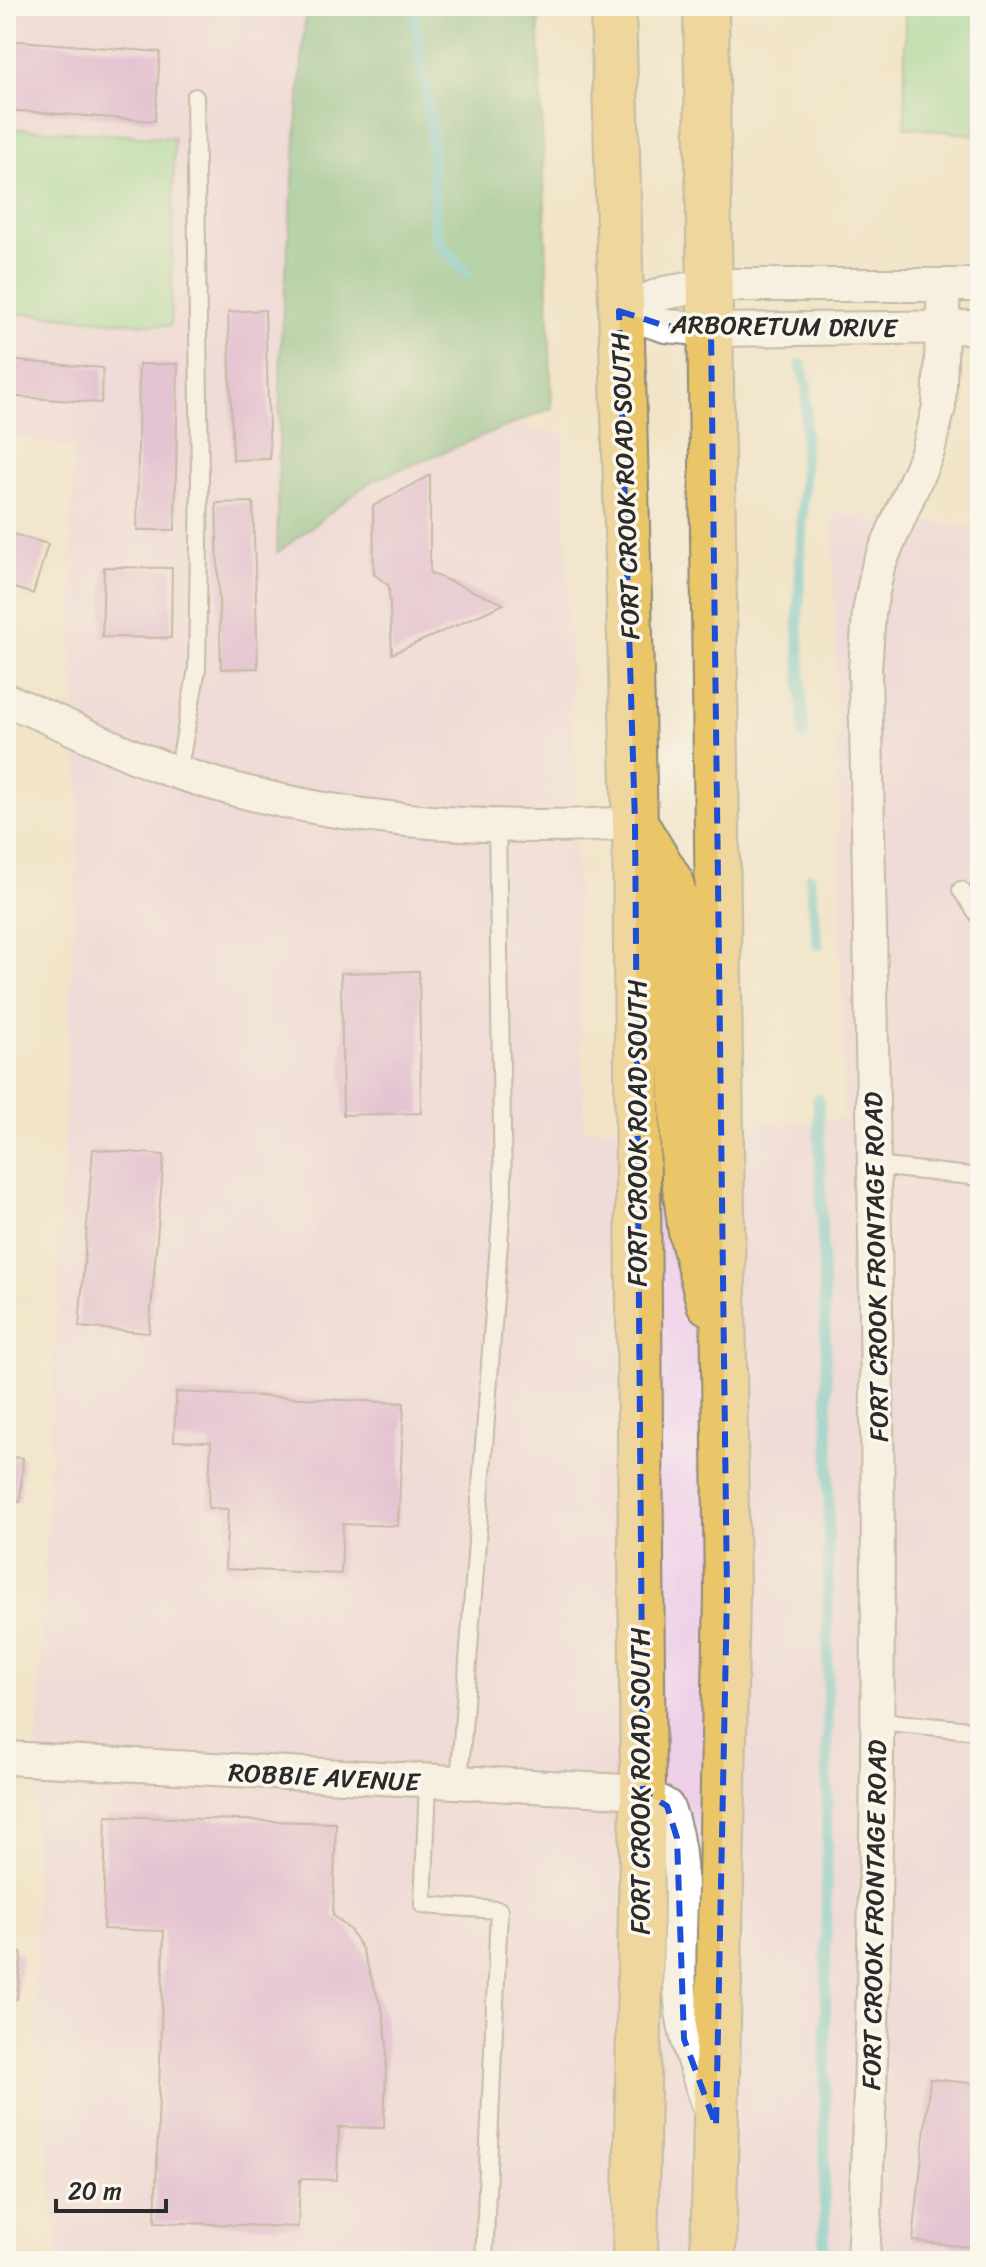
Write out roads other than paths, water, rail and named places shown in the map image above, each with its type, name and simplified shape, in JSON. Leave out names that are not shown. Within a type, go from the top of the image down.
[{"type":"main road","name":"FORT CROOK ROAD SOUTH","points":[[613,6],[635,823],[643,1792],[635,2261]]},
{"type":"main road","points":[[706,6],[727,1594],[713,2261]]},
{"type":"main road","points":[[635,823],[670,881],[677,905],[684,1179],[691,1232],[726,1367]]},
{"type":"street","name":"ARBORETUM DRIVE","points":[[619,311],[664,293],[711,285],[980,285]]},
{"type":"street","name":"FORT CROOK FRONTAGE ROAD","points":[[863,2261],[871,2092],[877,1721],[875,1166],[865,699],[868,626],[878,567],[932,436],[939,407],[944,285]]},
{"type":"street","name":"ARBORETUM DRIVE","points":[[619,311],[666,326],[711,330],[980,327]]},
{"type":"street","points":[[6,700],[178,773],[289,803],[362,816],[497,826],[553,828],[635,823]]},
{"type":"street","name":"ROBBIE AVENUE","points":[[6,1758],[643,1792]]},
{"type":"street","points":[[643,1792],[667,1806],[677,1838],[684,2039],[716,2126]]},
{"type":"lane","points":[[178,773],[197,669],[200,479],[195,97]]},
{"type":"lane","points":[[484,2261],[499,1910],[423,1905],[443,1783],[503,1189],[497,826]]},
{"type":"lane","points":[[961,890],[980,917]]},
{"type":"lane","points":[[875,1166],[980,1177]]},
{"type":"lane","points":[[877,1721],[980,1731]]},
{"type":"waterway","points":[[413,6],[431,128],[436,239],[467,273]]},
{"type":"waterway","points":[[801,364],[807,387],[798,624],[804,736]]},
{"type":"waterway","points":[[810,877],[818,945]]},
{"type":"waterway","points":[[818,1099],[829,1454],[824,2261]]}]
